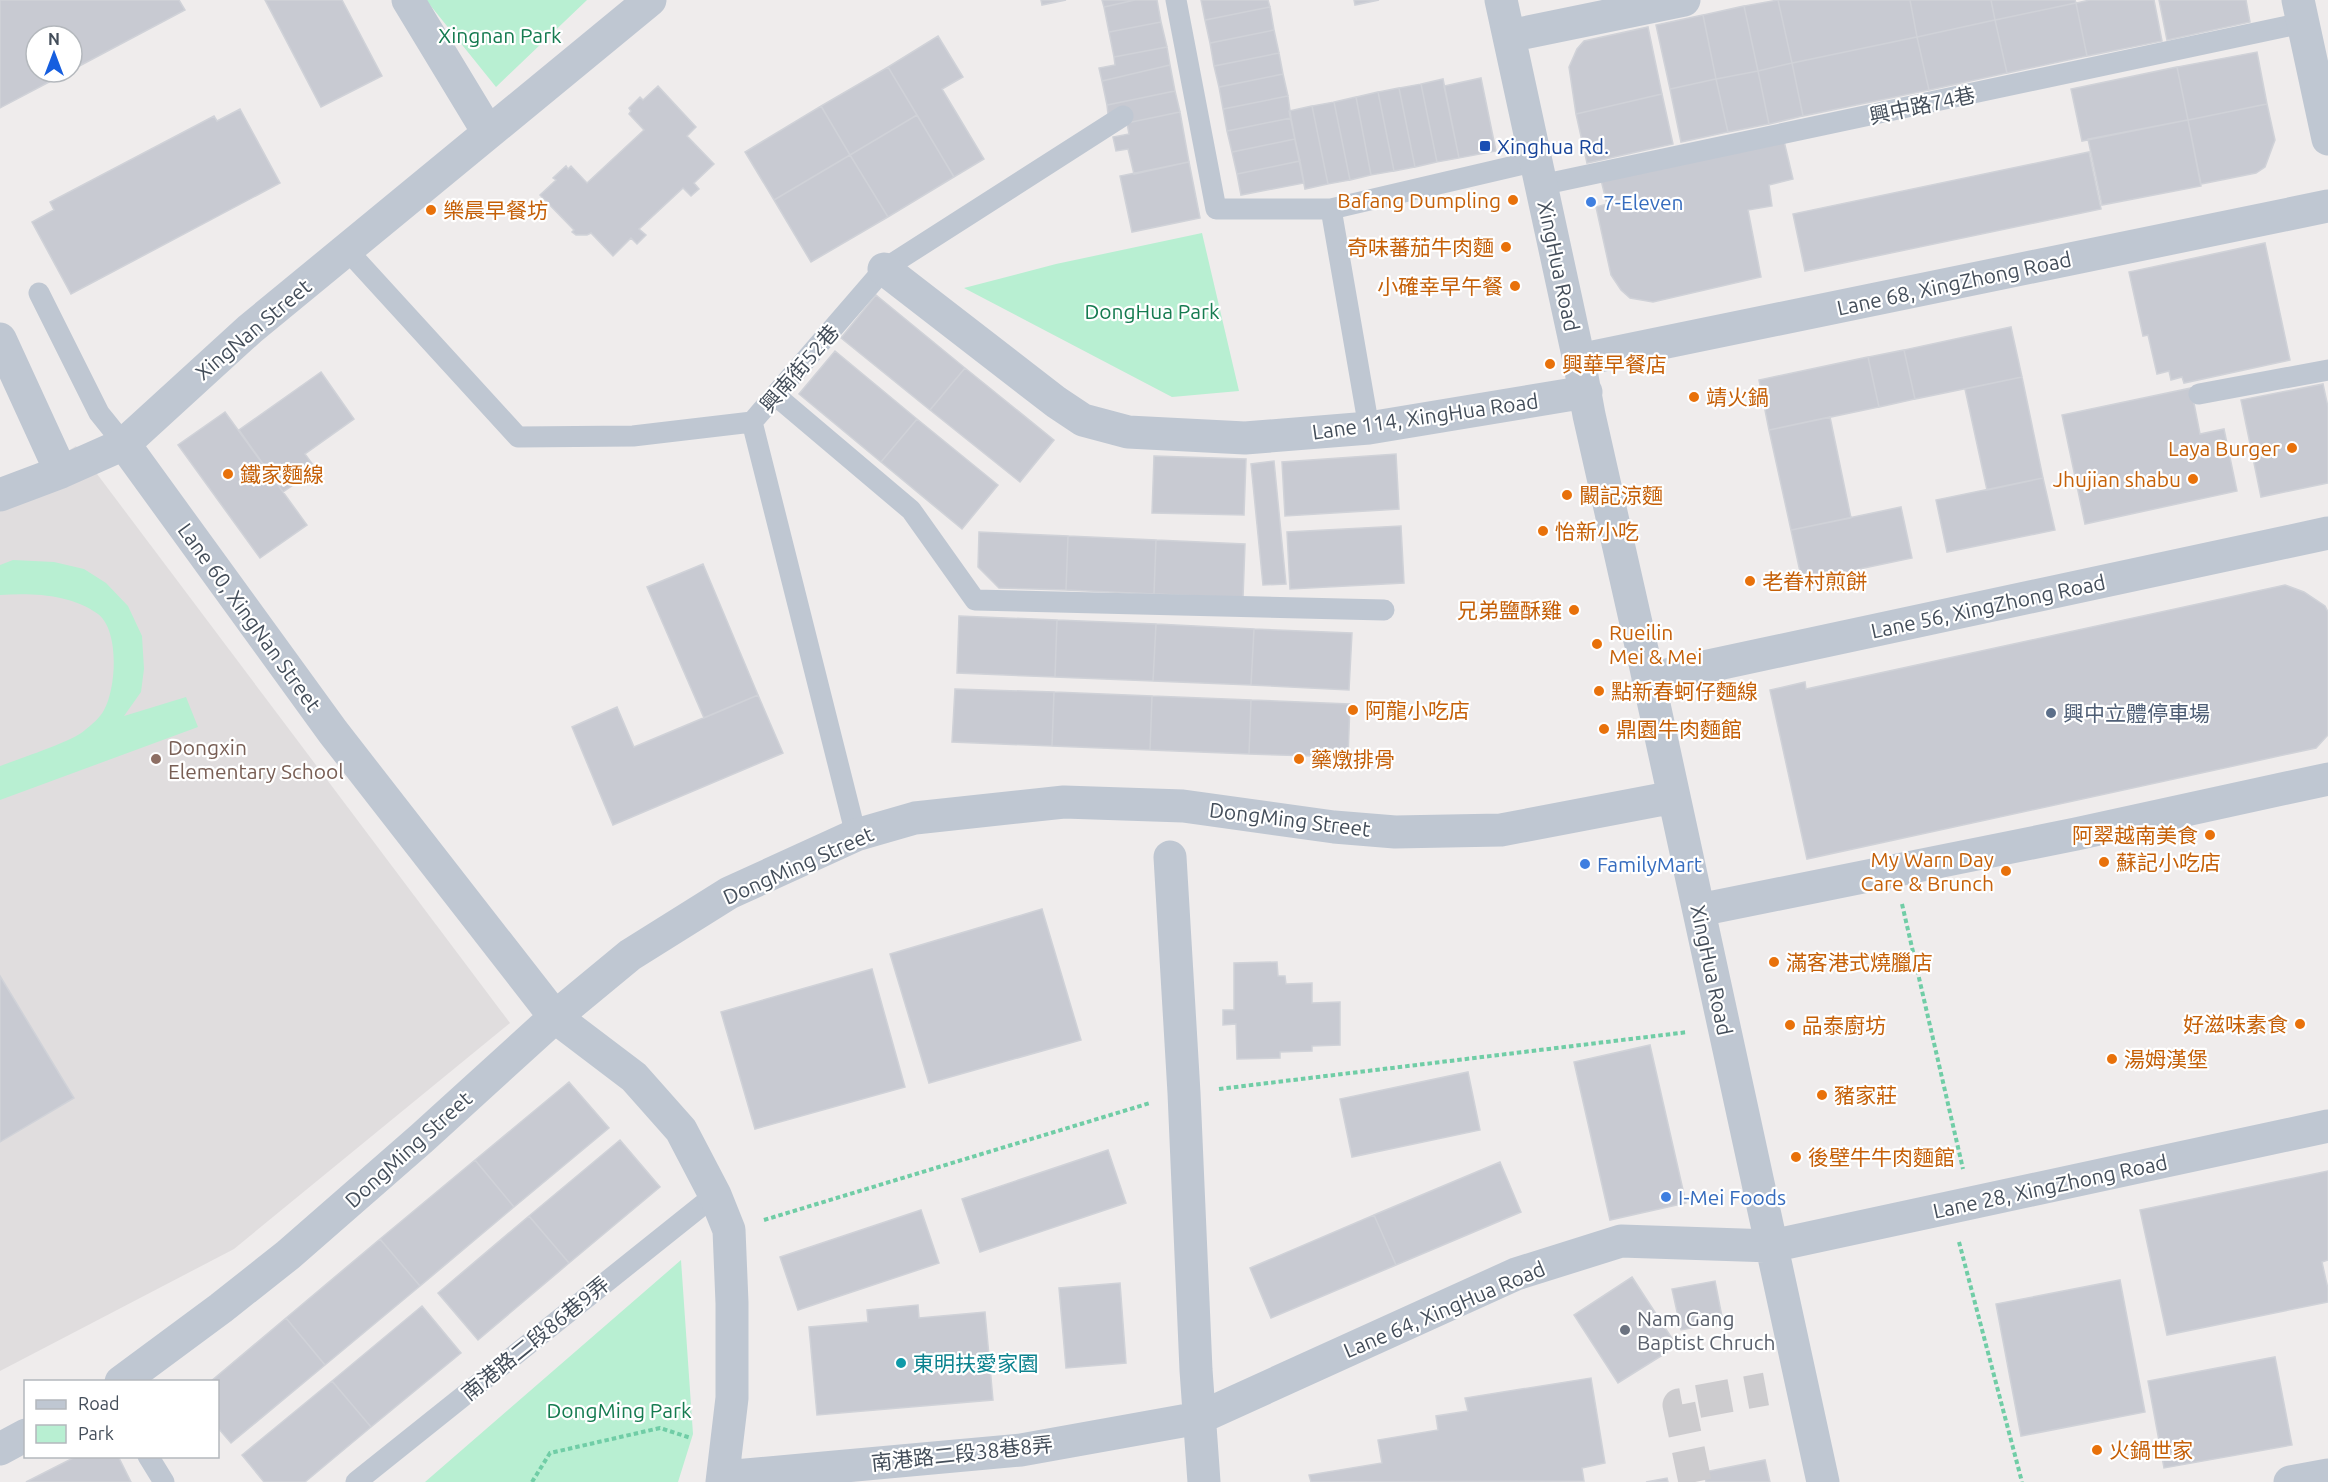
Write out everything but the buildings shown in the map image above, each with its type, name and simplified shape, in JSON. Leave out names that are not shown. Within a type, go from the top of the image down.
[{"type":"street","points":[[408,0],[488,132]]},
{"type":"street","name":"XingNan Street","points":[[0,495],[124,444],[250,329],[650,0]]},
{"type":"street","name":"XingHua Road","points":[[1501,0],[1586,392],[1589,416],[1823,1482]]},
{"type":"street","points":[[1509,36],[1684,0]]},
{"type":"street","points":[[2300,11],[2328,139]]},
{"type":"street","name":"Lane 68, XingZhong Road","points":[[1579,360],[2328,206]]},
{"type":"street","name":"Lane 114, XingHua Road","points":[[884,269],[1056,402],[1083,420],[1128,432],[1245,438],[1369,428],[1586,392]]},
{"type":"street","points":[[0,339],[60,472]]},
{"type":"street","name":"Lane 60, XingNan Street","points":[[124,444],[333,732],[555,1017],[634,1077],[681,1130],[715,1195],[729,1230],[732,1398],[723,1479]]},
{"type":"street","name":"Lane 56, XingZhong Road","points":[[1648,679],[2328,533]]},
{"type":"street","points":[[1699,910],[2328,779]]},
{"type":"street","name":"DongMing Street","points":[[124,1380],[288,1255],[422,1138],[555,1017],[630,955],[720,898],[856,835],[915,818],[1064,802],[1183,806],[1334,827],[1395,832],[1501,830],[1674,797]]},
{"type":"street","points":[[1170,857],[1204,1482]]},
{"type":"street","name":"Lane 28, XingZhong Road","points":[[1772,1246],[2328,1126]]},
{"type":"street","name":"Lane 64, XingHua Road","points":[[1199,1418],[1516,1274],[1621,1241],[1772,1246]]},
{"type":"street","name":"南港路二段38巷8弄","points":[[723,1479],[1021,1450],[1199,1418]]},
{"type":"street","points":[[0,1449],[24,1436]]},
{"type":"lane","name":"興中路74巷","points":[[1176,0],[1216,209],[1331,209],[1539,173],[2300,11]]},
{"type":"lane","name":"興南街52巷","points":[[347,250],[518,437],[633,436],[752,422],[884,269],[1123,116]]},
{"type":"lane","points":[[1331,209],[1369,428]]},
{"type":"lane","points":[[39,293],[99,413],[124,444]]},
{"type":"lane","points":[[2199,394],[2328,370]]},
{"type":"lane","points":[[775,395],[911,510],[975,600],[1384,610]]},
{"type":"lane","points":[[752,422],[856,835]]},
{"type":"lane","name":"南港路二段86巷9弄","points":[[356,1482],[715,1195]]},
{"type":"lane","points":[[149,1458],[164,1482]]},
{"type":"path","points":[[1894,870],[1973,1216],[1954,1223],[2022,1482]]},
{"type":"path","points":[[532,1482],[550,1454],[660,1428],[695,1439]]},
{"type":"shaded area","name":"Dongxin Elementary School","points":[[76,446],[510,1023],[234,1249],[0,1371],[0,494]]},
{"type":"green space","name":"Xingnan Park","points":[[426,0],[587,0],[496,87]]},
{"type":"green space","name":"DongHua Park","points":[[1202,233],[1239,391],[1172,397],[964,288],[1056,264]]},
{"type":"green space","points":[[13,560],[54,562],[84,569],[106,583],[128,606],[142,636],[144,669],[141,692],[124,716],[186,697],[198,727],[0,800],[0,766],[79,734],[98,719],[108,701],[114,660],[110,633],[105,622],[87,607],[51,596],[0,595],[0,565]]},
{"type":"green space","name":"DongMing Park","points":[[681,1260],[693,1434],[678,1482],[425,1482]]},
{"type":"tunnel","points":[[1695,1482],[1679,1405],[1766,1389]]},
{"type":"place","name":"Xinghua Rd.","points":[[1485,146]]},
{"type":"place","name":"Bafang Dumpling","points":[[1513,200]]},
{"type":"place","name":"7-Eleven","points":[[1591,202]]},
{"type":"place","name":"樂晨早餐坊","points":[[431,210]]},
{"type":"place","name":"奇味蕃茄牛肉麵","points":[[1506,247]]},
{"type":"place","name":"小確幸早午餐","points":[[1515,286]]},
{"type":"place","name":"興華早餐店","points":[[1550,364]]},
{"type":"place","name":"靖火鍋","points":[[1694,397]]},
{"type":"place","name":"Laya Burger","points":[[2292,448]]},
{"type":"place","name":"鐵家麵線","points":[[228,474]]},
{"type":"place","name":"Jhujian shabu","points":[[2193,479]]},
{"type":"place","name":"闞記涼麵","points":[[1567,495]]},
{"type":"place","name":"怡新小吃","points":[[1543,531]]},
{"type":"place","name":"老眷村煎餅","points":[[1750,581]]},
{"type":"place","name":"兄弟鹽酥雞","points":[[1574,610]]},
{"type":"place","name":"Rueilin Mei & Mei","points":[[1597,644]]},
{"type":"place","name":"點新春蚵仔麵線","points":[[1599,691]]},
{"type":"place","name":"阿龍小吃店","points":[[1353,710]]},
{"type":"place","name":"興中立體停車場","points":[[2051,713]]},
{"type":"place","name":"鼎園牛肉麵館","points":[[1604,729]]},
{"type":"place","name":"Dongxin Elementary School","points":[[156,759]]},
{"type":"place","name":"藥燉排骨","points":[[1299,759]]},
{"type":"place","name":"阿翠越南美食","points":[[2210,835]]},
{"type":"place","name":"蘇記小吃店","points":[[2104,862]]},
{"type":"place","name":"FamilyMart","points":[[1585,864]]},
{"type":"place","name":"My Warn Day Care & Brunch","points":[[2006,871]]},
{"type":"place","name":"滿客港式燒臘店","points":[[1774,962]]},
{"type":"place","name":"好滋味素食","points":[[2300,1024]]},
{"type":"place","name":"品泰廚坊","points":[[1790,1025]]},
{"type":"place","name":"湯姆漢堡","points":[[2112,1059]]},
{"type":"place","name":"豬家莊","points":[[1822,1095]]},
{"type":"place","name":"後壁牛牛肉麵館","points":[[1796,1157]]},
{"type":"place","name":"I-Mei Foods","points":[[1666,1197]]},
{"type":"place","name":"Nam Gang Baptist Chruch","points":[[1625,1330]]},
{"type":"place","name":"東明扶愛家園","points":[[901,1363]]},
{"type":"place","name":"火鍋世家","points":[[2097,1450]]}]
